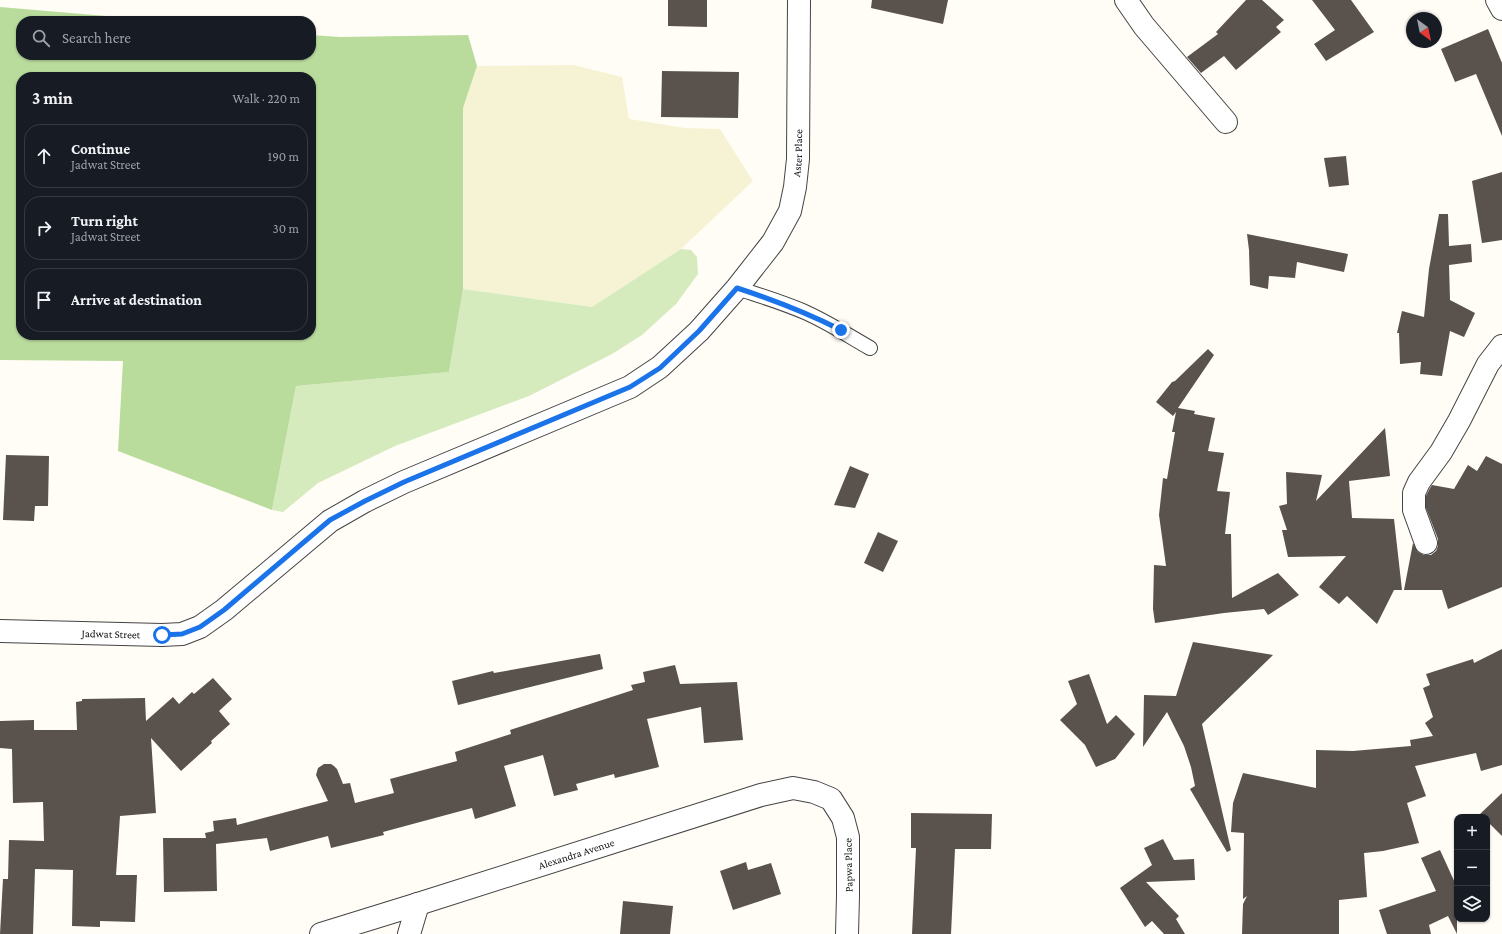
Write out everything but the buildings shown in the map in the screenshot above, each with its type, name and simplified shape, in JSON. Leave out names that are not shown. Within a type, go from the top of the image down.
[{"type":"street","name":"Aster Place","points":[[737,288],[773,242],[790,211],[795,187],[798,159],[799,0]]},
{"type":"street","points":[[1126,0],[1144,26],[1226,122]]},
{"type":"street","points":[[1497,0],[1502,9]]},
{"type":"street","name":"Jadwat Street","points":[[0,631],[162,635],[182,634],[200,627],[224,610],[330,520],[404,482],[630,387],[660,368],[694,336],[737,288]]},
{"type":"street","points":[[1426,543],[1414,510],[1414,493],[1419,482],[1441,452],[1459,422],[1488,364],[1502,346]]},
{"type":"street","name":"Alexandra Avenue","points":[[322,934],[761,795],[793,788],[814,792],[831,800]]},
{"type":"street","name":"Papwa Place","points":[[831,800],[843,818],[848,837],[848,896],[846,934]]},
{"type":"street","points":[[409,934],[418,904]]},
{"type":"lane","points":[[737,288],[783,303],[809,314],[841,330],[870,348]]},
{"type":"shaded area","points":[[574,65],[622,77],[629,119],[685,128],[720,129],[753,181],[681,249],[592,307],[463,289],[463,108],[477,66]]},
{"type":"green space","points":[[0,7],[106,16],[16,16],[16,60],[316,60],[316,35],[340,37],[468,35],[477,66],[463,108],[463,289],[449,372],[296,386],[272,510],[118,451],[123,361],[0,360]]},
{"type":"green space","points":[[681,249],[691,250],[697,257],[698,274],[676,304],[642,335],[612,354],[529,396],[395,446],[318,483],[283,512],[272,510],[296,386],[449,372],[463,289],[592,307]]},
{"type":"route","points":[[162,635],[182,634],[200,627],[224,610],[330,520],[365,501],[404,482],[630,387],[660,368],[699,331],[737,288],[783,303],[841,330]]}]
